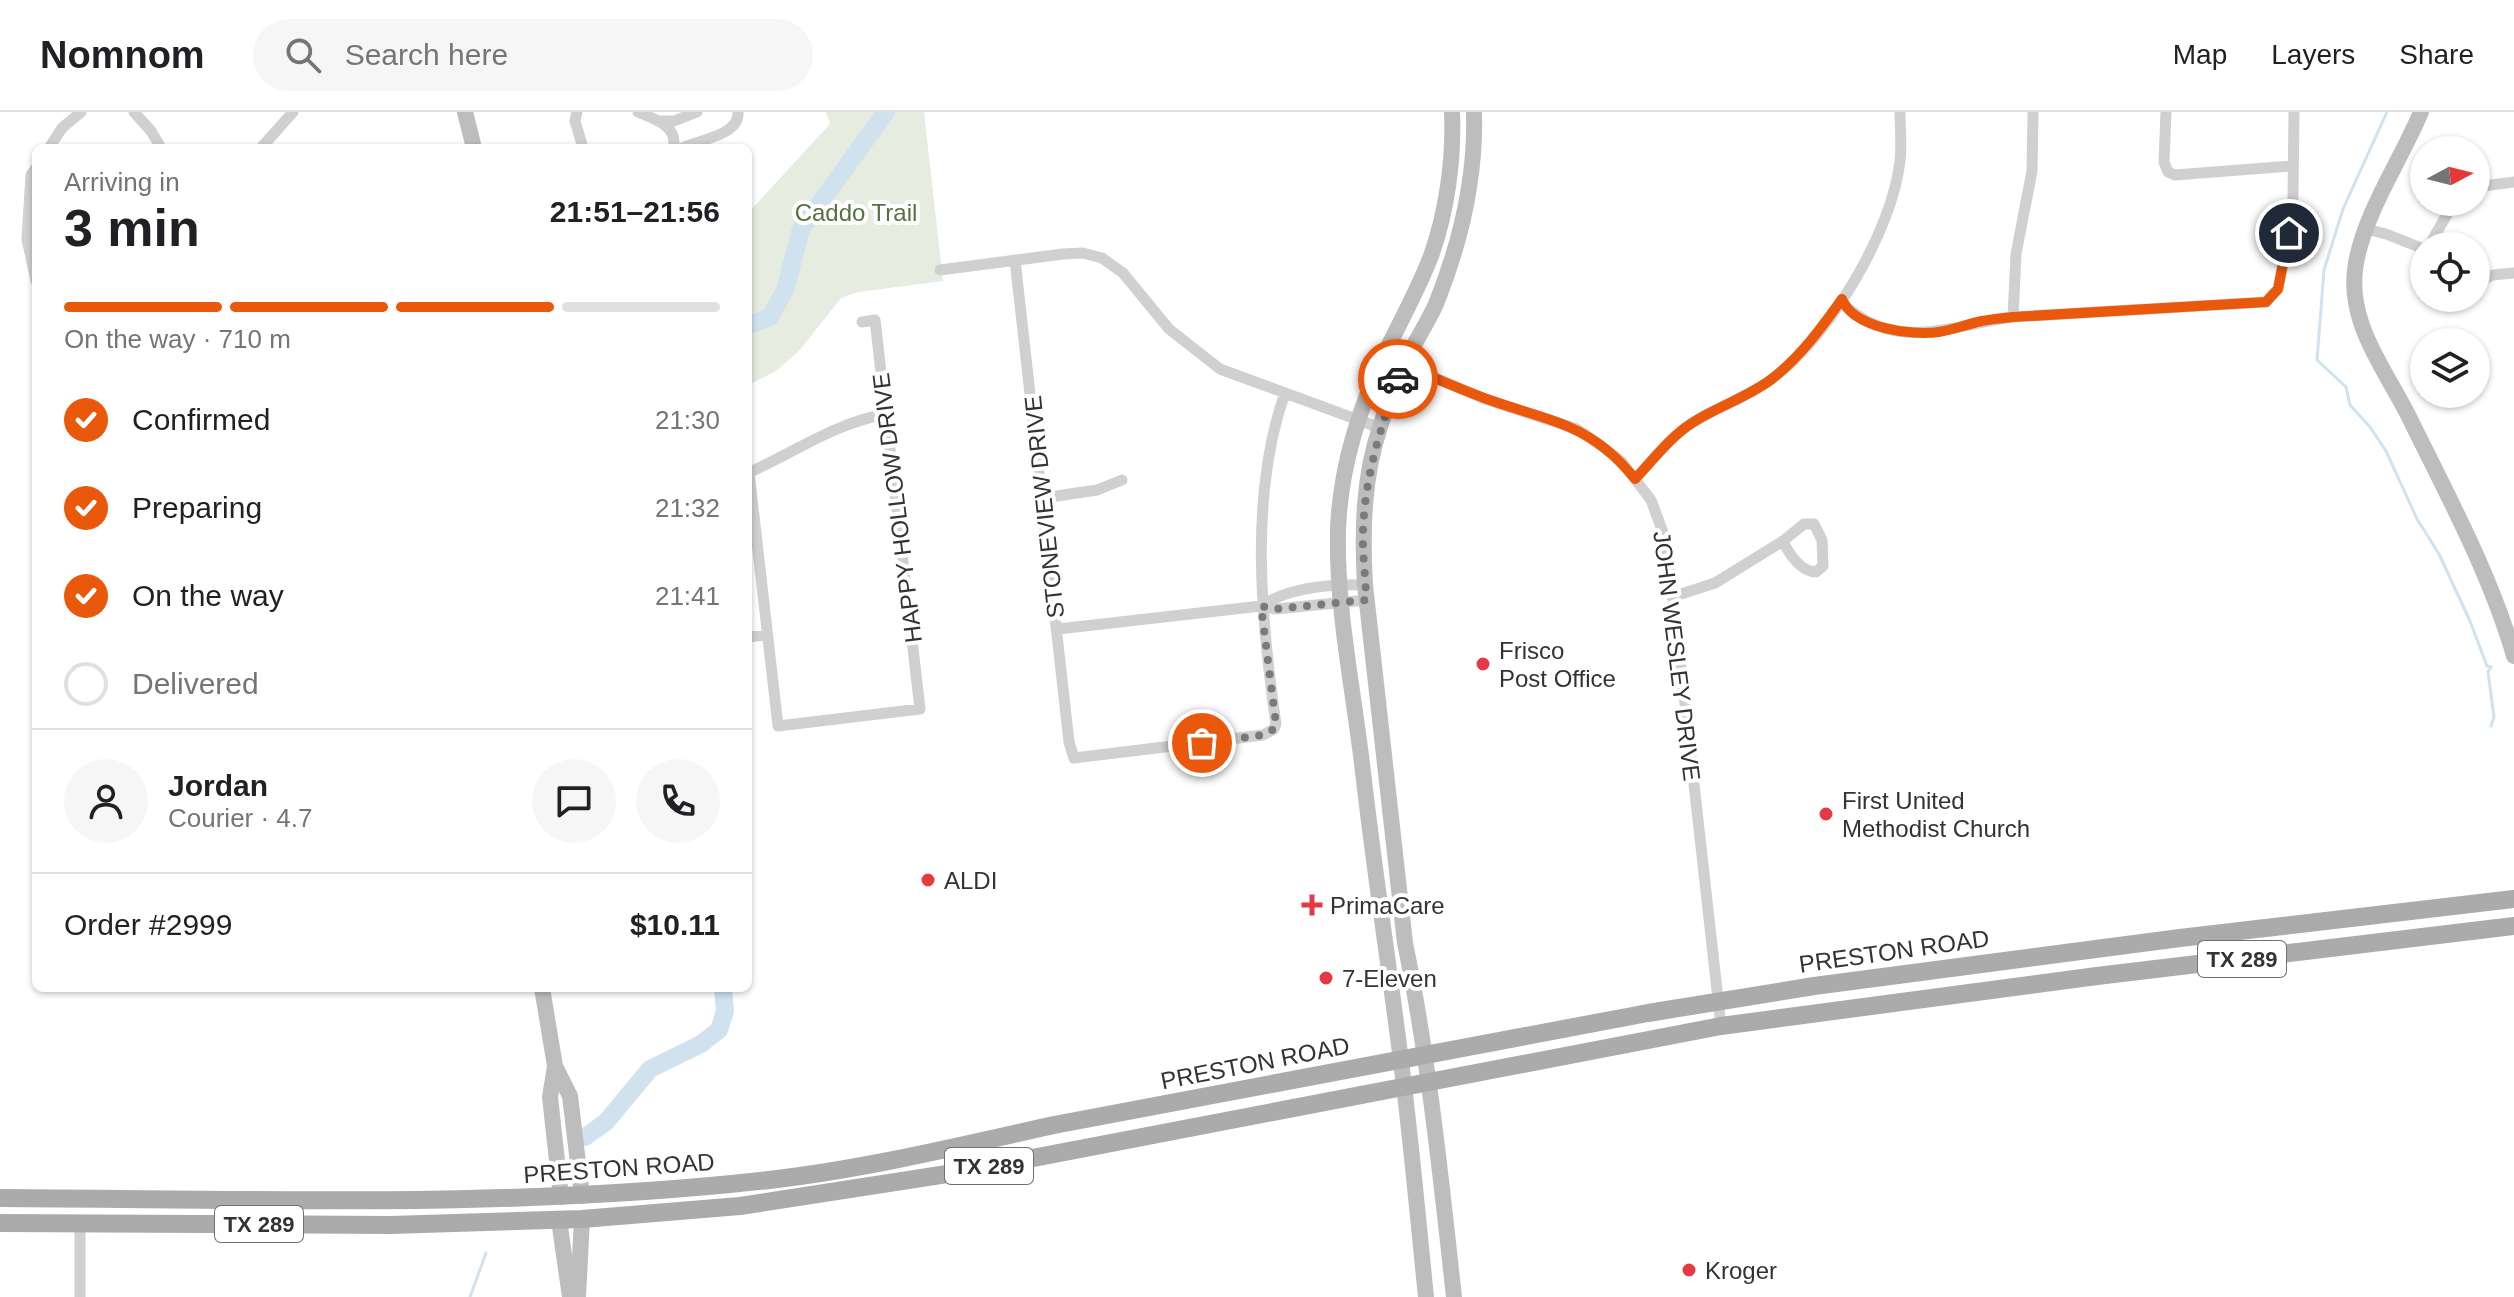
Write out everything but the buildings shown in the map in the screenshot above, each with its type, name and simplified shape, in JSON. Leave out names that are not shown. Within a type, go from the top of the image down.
[{"type":"main road","points":[[465,112],[473,144]]},
{"type":"main road","points":[[1426,1297],[1401,1059],[1340,602],[1338,528],[1347,467],[1358,422],[1384,356],[1432,253],[1446,191],[1452,112]]},
{"type":"main road","points":[[1454,1297],[1429,1083],[1405,943],[1365,592],[1362,533],[1380,428],[1403,365],[1435,305],[1451,260],[1468,194],[1474,112]]},
{"type":"main road","points":[[2421,112],[2367,229],[2356,264],[2359,320],[2367,341],[2410,418],[2498,605],[2514,656]]},
{"type":"main road","points":[[1446,191],[1468,194]]},
{"type":"main road","points":[[1360,748],[1382,745]]},
{"type":"main road","points":[[1371,851],[1394,850]]},
{"type":"main road","name":"PRESTON ROAD","points":[[0,1198],[492,1200],[582,1196],[768,1180],[861,1165],[1401,1059],[1718,1001],[1891,975],[2514,899]]},
{"type":"main road","name":"PRESTON ROAD","points":[[0,1223],[391,1225],[582,1219],[740,1206],[960,1172],[1721,1026],[2097,976],[2514,926]]},
{"type":"main road","points":[[543,992],[555,1066],[570,1096],[582,1196],[578,1297]]},
{"type":"main road","points":[[555,1066],[550,1097],[561,1197],[559,1220],[570,1297]]},
{"type":"main road","points":[[1167,1105],[1171,1131]]},
{"type":"main road","points":[[861,1165],[866,1188]]},
{"type":"main road","points":[[80,1225],[81,1199]]},
{"type":"main road","points":[[1422,1263],[1450,1258]]},
{"type":"street","points":[[52,144],[62,128],[81,112]]},
{"type":"street","points":[[134,112],[159,144]]},
{"type":"street","points":[[265,144],[293,112]]},
{"type":"street","points":[[577,112],[575,121],[582,144]]},
{"type":"street","points":[[638,112],[671,130],[674,144]]},
{"type":"street","points":[[650,117],[669,121],[697,112]]},
{"type":"street","points":[[692,144],[733,128],[738,112]]},
{"type":"street","points":[[1635,479],[1672,439],[1692,423],[1769,381],[1815,337],[1861,270],[1887,215],[1900,162],[1900,112]]},
{"type":"street","points":[[2013,317],[2016,254],[2032,171],[2033,112]]},
{"type":"street","points":[[2166,112],[2164,162],[2168,172],[2175,175],[2292,166]]},
{"type":"street","points":[[1842,299],[1845,307],[1865,321],[1888,329],[1912,332],[1938,332],[2013,317],[2266,302],[2278,289],[2289,233],[2293,197],[2294,112]]},
{"type":"street","points":[[32,174],[27,239],[32,262]]},
{"type":"street","points":[[2490,185],[2514,182]]},
{"type":"street","points":[[2367,229],[2410,244]]},
{"type":"street","points":[[940,270],[1083,253],[1102,258],[1123,273],[1169,329],[1220,369],[1380,428]]},
{"type":"street","name":"STONEVIEW DRIVE","points":[[1015,260],[1071,754],[1074,758],[1263,735],[1274,729],[1276,724],[1261,606]]},
{"type":"street","points":[[2490,276],[2514,273]]},
{"type":"street","name":"HAPPY HOLLOW DRIVE","points":[[767,635],[778,726],[920,709],[875,320],[862,322]]},
{"type":"street","name":"JOHN WESLEY DRIVE","points":[[1384,356],[1485,399],[1577,429],[1621,461],[1651,500],[1659,518],[1670,569],[1721,1026]]},
{"type":"street","points":[[1261,606],[1268,464],[1277,415],[1285,393]]},
{"type":"street","points":[[752,470],[836,427],[861,418],[886,414]]},
{"type":"street","points":[[1043,498],[1097,490],[1122,480]]},
{"type":"street","points":[[752,506],[767,635],[752,637]]},
{"type":"street","points":[[1672,597],[1715,583],[1783,541],[1804,524],[1814,524],[1822,540],[1823,566],[1816,572],[1802,568],[1783,541]]},
{"type":"street","points":[[1261,606],[1277,596],[1339,584],[1365,592]]},
{"type":"street","points":[[1058,629],[1261,606],[1276,609],[1340,602],[1365,592]]},
{"type":"street","points":[[80,1225],[80,1297]]},
{"type":"green space","name":"Caddo Trail","points":[[826,112],[924,112],[943,281],[858,292],[841,298],[799,351],[776,371],[752,383],[752,209],[830,124]]},
{"type":"waterway","points":[[752,324],[770,317],[785,290],[801,229],[886,112]]},
{"type":"waterway","points":[[2387,112],[2343,209],[2324,270],[2317,360],[2346,387],[2350,405],[2386,451],[2417,519],[2439,554],[2487,666],[2491,667],[2488,672],[2494,717],[2491,726]]},
{"type":"waterway","points":[[585,1137],[606,1122],[650,1069],[701,1044],[719,1030],[725,1011],[723,992]]},
{"type":"waterway","points":[[470,1297],[486,1253]]},
{"type":"way so far","points":[[1202,743],[1263,735],[1274,729],[1276,724],[1261,606],[1276,609],[1366,600],[1362,533],[1370,467],[1398,379]]},
{"type":"place","name":"Frisco Post Office","points":[[1483,664]]},
{"type":"place","name":"First United Methodist Church","points":[[1826,814]]},
{"type":"place","name":"ALDI","points":[[928,880]]},
{"type":"place","name":"PrimaCare","points":[[1312,905]]},
{"type":"place","name":"7-Eleven","points":[[1326,978]]},
{"type":"place","name":"Kroger","points":[[1689,1270]]},
{"type":"route","points":[[1398,379],[1403,365],[1485,399],[1577,429],[1621,461],[1635,479],[1672,439],[1692,423],[1785,369],[1815,337],[1842,299],[1845,307],[1865,321],[1888,329],[1918,333],[2013,317],[2266,302],[2278,289],[2289,233]]}]
